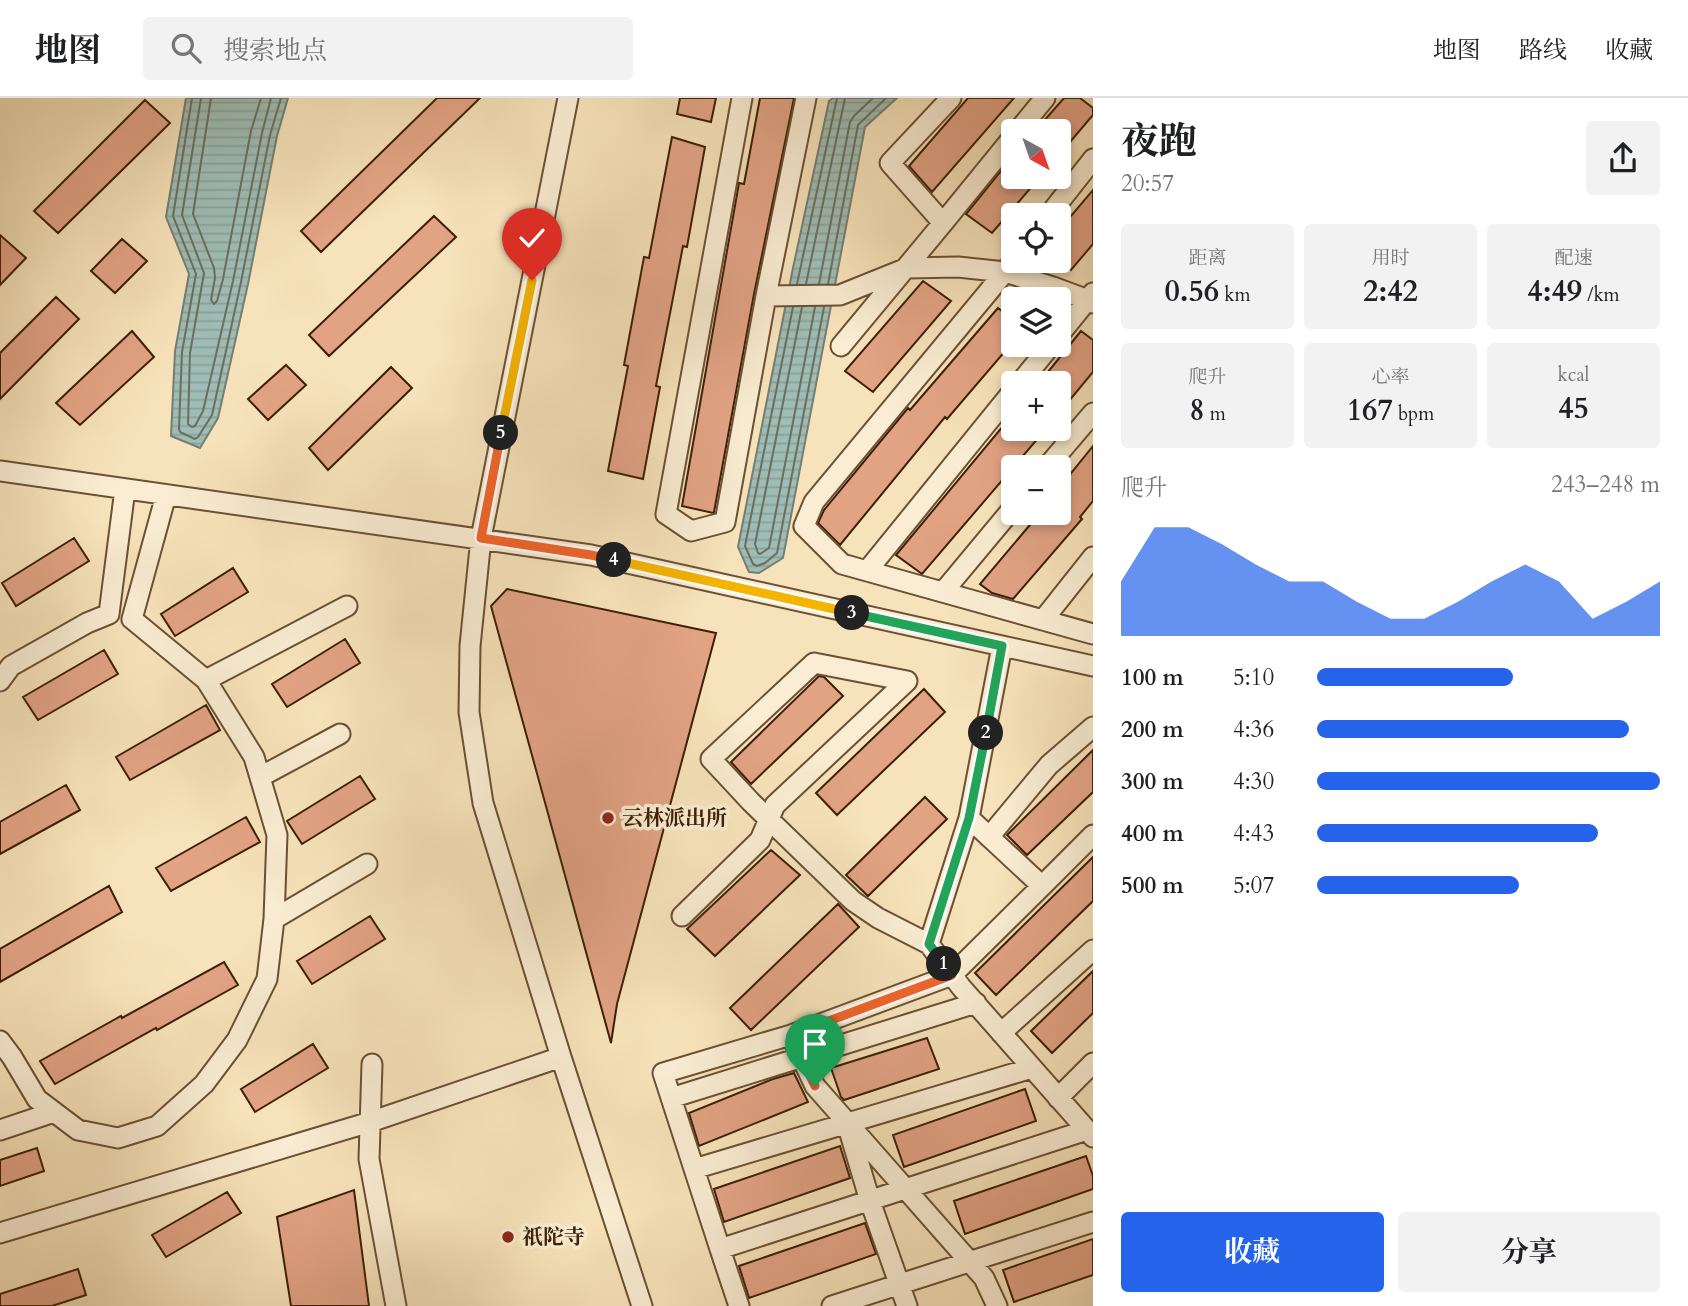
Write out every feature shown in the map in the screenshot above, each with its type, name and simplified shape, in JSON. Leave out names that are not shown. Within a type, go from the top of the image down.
[{"type":"street","points":[[568,98],[481,538],[470,646],[469,712],[482,803],[642,1306]]},
{"type":"street","points":[[742,98],[666,514],[691,531],[725,522],[771,296],[806,98]]},
{"type":"street","points":[[943,223],[890,163],[951,98]]},
{"type":"street","points":[[1028,119],[1045,98]]},
{"type":"street","points":[[841,346],[1001,152]]},
{"type":"street","points":[[1058,203],[1093,159]]},
{"type":"street","points":[[771,296],[840,295],[907,268],[1001,266]]},
{"type":"street","points":[[1003,273],[814,502],[804,526],[842,564],[1093,634]]},
{"type":"street","points":[[1026,273],[1091,299],[1071,322]]},
{"type":"street","points":[[1030,371],[1041,357]]},
{"type":"street","points":[[867,571],[1001,406]]},
{"type":"street","points":[[1057,455],[1093,413]]},
{"type":"street","points":[[0,471],[591,555],[1093,666]]},
{"type":"street","points":[[0,681],[11,666],[86,623],[109,614],[125,489]]},
{"type":"street","points":[[0,1042],[37,1099],[78,1130],[118,1138],[157,1126],[204,1084],[237,1041],[267,979],[274,919],[277,835],[254,757],[206,680],[132,619],[166,495]]},
{"type":"street","points":[[943,592],[1001,522]]},
{"type":"street","points":[[1043,620],[1093,557]]},
{"type":"street","points":[[206,680],[347,606]]},
{"type":"street","points":[[929,944],[969,818],[1002,646]]},
{"type":"street","points":[[682,916],[760,840],[769,819],[775,805],[907,681],[814,663],[711,759],[769,819],[853,901],[878,918],[929,944],[1001,1033],[1090,1134],[870,1200],[720,1250]]},
{"type":"street","points":[[989,837],[1049,765],[1093,727]]},
{"type":"street","points":[[260,776],[340,734]]},
{"type":"street","points":[[969,818],[1042,886]]},
{"type":"street","points":[[739,1306],[663,1073],[791,1035],[952,975],[1092,837]]},
{"type":"street","points":[[274,919],[367,864]]},
{"type":"street","points":[[1001,1033],[1093,950]]},
{"type":"street","points":[[671,1098],[976,1003]]},
{"type":"street","points":[[791,1035],[815,1086],[984,1278],[998,1306]]},
{"type":"street","points":[[0,1233],[370,1122],[561,1057]]},
{"type":"street","points":[[1058,1098],[1093,1063]]},
{"type":"street","points":[[372,1064],[369,1159],[396,1306]]},
{"type":"street","points":[[694,1169],[1032,1068]]},
{"type":"street","points":[[0,1130],[54,1112]]},
{"type":"street","points":[[846,1122],[907,1306]]},
{"type":"street","points":[[832,1306],[1093,1222]]},
{"type":"water","points":[[186,98],[288,98],[277,136],[218,418],[200,448],[171,436],[175,351],[189,274],[166,217]]},
{"type":"water","points":[[833,98],[897,98],[865,127],[783,558],[759,573],[749,572],[738,547],[793,268],[829,101]]},
{"type":"building","points":[[437,98],[480,98],[321,252],[301,231]]},
{"type":"building","points":[[680,98],[716,98],[711,122],[677,114]]},
{"type":"building","points":[[760,98],[794,98],[713,513],[682,506],[739,183],[744,184]]},
{"type":"building","points":[[968,98],[1014,98],[932,192],[909,166]]},
{"type":"building","points":[[1064,98],[1080,98],[1093,108],[1093,115],[1071,141],[1071,119],[1046,119]]},
{"type":"building","points":[[145,100],[170,123],[58,233],[34,211]]},
{"type":"building","points":[[672,137],[705,147],[687,247],[683,246],[656,386],[660,387],[643,479],[608,471],[628,366],[624,365],[644,257],[649,258]]},
{"type":"building","points":[[1001,171],[1001,189],[1030,189],[1018,203],[1001,203],[1001,222],[992,233],[966,214]]},
{"type":"building","points":[[1093,190],[1093,244],[1071,270],[1071,216]]},
{"type":"building","points":[[434,216],[456,237],[329,356],[309,335]]},
{"type":"building","points":[[0,235],[26,258],[0,285]]},
{"type":"building","points":[[122,239],[147,261],[115,293],[91,271]]},
{"type":"building","points":[[923,281],[951,301],[873,392],[845,371]]},
{"type":"building","points":[[56,297],[79,319],[0,399],[0,353]]},
{"type":"building","points":[[998,308],[1001,310],[1001,356],[947,419],[945,417],[840,545],[818,523],[824,510],[908,408],[910,410]]},
{"type":"building","points":[[132,331],[154,357],[80,425],[56,403]]},
{"type":"building","points":[[1081,331],[1093,340],[1093,372],[1071,399],[1071,371],[1049,371],[1060,357],[1071,357],[1071,343]]},
{"type":"building","points":[[286,365],[306,385],[268,420],[248,399]]},
{"type":"building","points":[[391,367],[412,388],[328,470],[309,448]]},
{"type":"building","points":[[1001,428],[1001,441],[1036,441],[1024,455],[1001,455],[1001,482],[922,574],[896,555]]},
{"type":"building","points":[[1093,446],[1093,501],[1080,517],[1082,519],[1013,599],[992,593],[980,584],[1030,525],[1071,525],[1071,473]]},
{"type":"building","points":[[74,538],[89,561],[16,606],[2,583]]},
{"type":"building","points":[[233,568],[248,592],[175,636],[161,614]]},
{"type":"building","name":"云林派出所","points":[[507,589],[716,633],[617,1004],[611,1043],[491,606]]},
{"type":"building","points":[[345,639],[360,663],[287,707],[272,684]]},
{"type":"building","points":[[104,650],[118,674],[38,720],[23,697]]},
{"type":"building","points":[[819,676],[824,677],[843,696],[751,784],[731,762]]},
{"type":"building","points":[[924,689],[945,712],[837,815],[816,793]]},
{"type":"building","points":[[206,705],[220,730],[130,780],[116,757]]},
{"type":"building","points":[[1093,750],[1093,792],[1027,855],[1007,835]]},
{"type":"building","points":[[360,776],[375,799],[302,844],[287,821]]},
{"type":"building","points":[[66,785],[80,810],[0,854],[0,822]]},
{"type":"building","points":[[925,797],[947,819],[868,896],[846,875]]},
{"type":"building","points":[[246,817],[260,842],[171,891],[156,868]]},
{"type":"building","points":[[771,850],[800,875],[715,956],[687,929]]},
{"type":"building","points":[[1093,857],[1093,901],[996,995],[975,973]]},
{"type":"building","points":[[109,886],[122,912],[0,982],[0,949]]},
{"type":"building","points":[[838,904],[859,927],[751,1030],[730,1008]]},
{"type":"building","points":[[370,916],[385,939],[312,984],[297,961]]},
{"type":"building","points":[[224,962],[238,985],[157,1030],[156,1028],[55,1084],[40,1061],[121,1016],[122,1018]]},
{"type":"building","points":[[1093,971],[1093,1013],[1052,1053],[1031,1031]]},
{"type":"building","points":[[927,1038],[939,1069],[844,1100],[841,1097],[831,1068]]},
{"type":"building","points":[[313,1044],[328,1068],[255,1112],[241,1089]]},
{"type":"building","points":[[794,1073],[808,1102],[699,1146],[689,1113]]},
{"type":"building","points":[[1025,1089],[1036,1121],[904,1167],[893,1135]]},
{"type":"building","points":[[840,1146],[850,1178],[724,1222],[714,1189]]},
{"type":"building","points":[[37,1148],[44,1171],[0,1186],[0,1160]]},
{"type":"building","points":[[1086,1156],[1093,1176],[1093,1189],[965,1234],[954,1201]]},
{"type":"building","points":[[354,1190],[369,1306],[291,1306],[277,1217]]},
{"type":"building","points":[[227,1192],[241,1213],[166,1257],[152,1235]]},
{"type":"building","points":[[865,1223],[876,1254],[749,1298],[739,1266]]},
{"type":"building","points":[[1093,1239],[1093,1275],[1014,1302],[1003,1270]]},
{"type":"building","points":[[78,1269],[86,1295],[52,1306],[0,1306],[0,1294]]},
{"type":"place","name":"云林派出所","points":[[608,818]]},
{"type":"place","name":"祇陀寺","points":[[508,1237]]},
{"type":"route","points":[[532,280],[481,538],[591,555],[1002,646],[969,818],[929,944],[952,975],[791,1035],[815,1086]]}]
